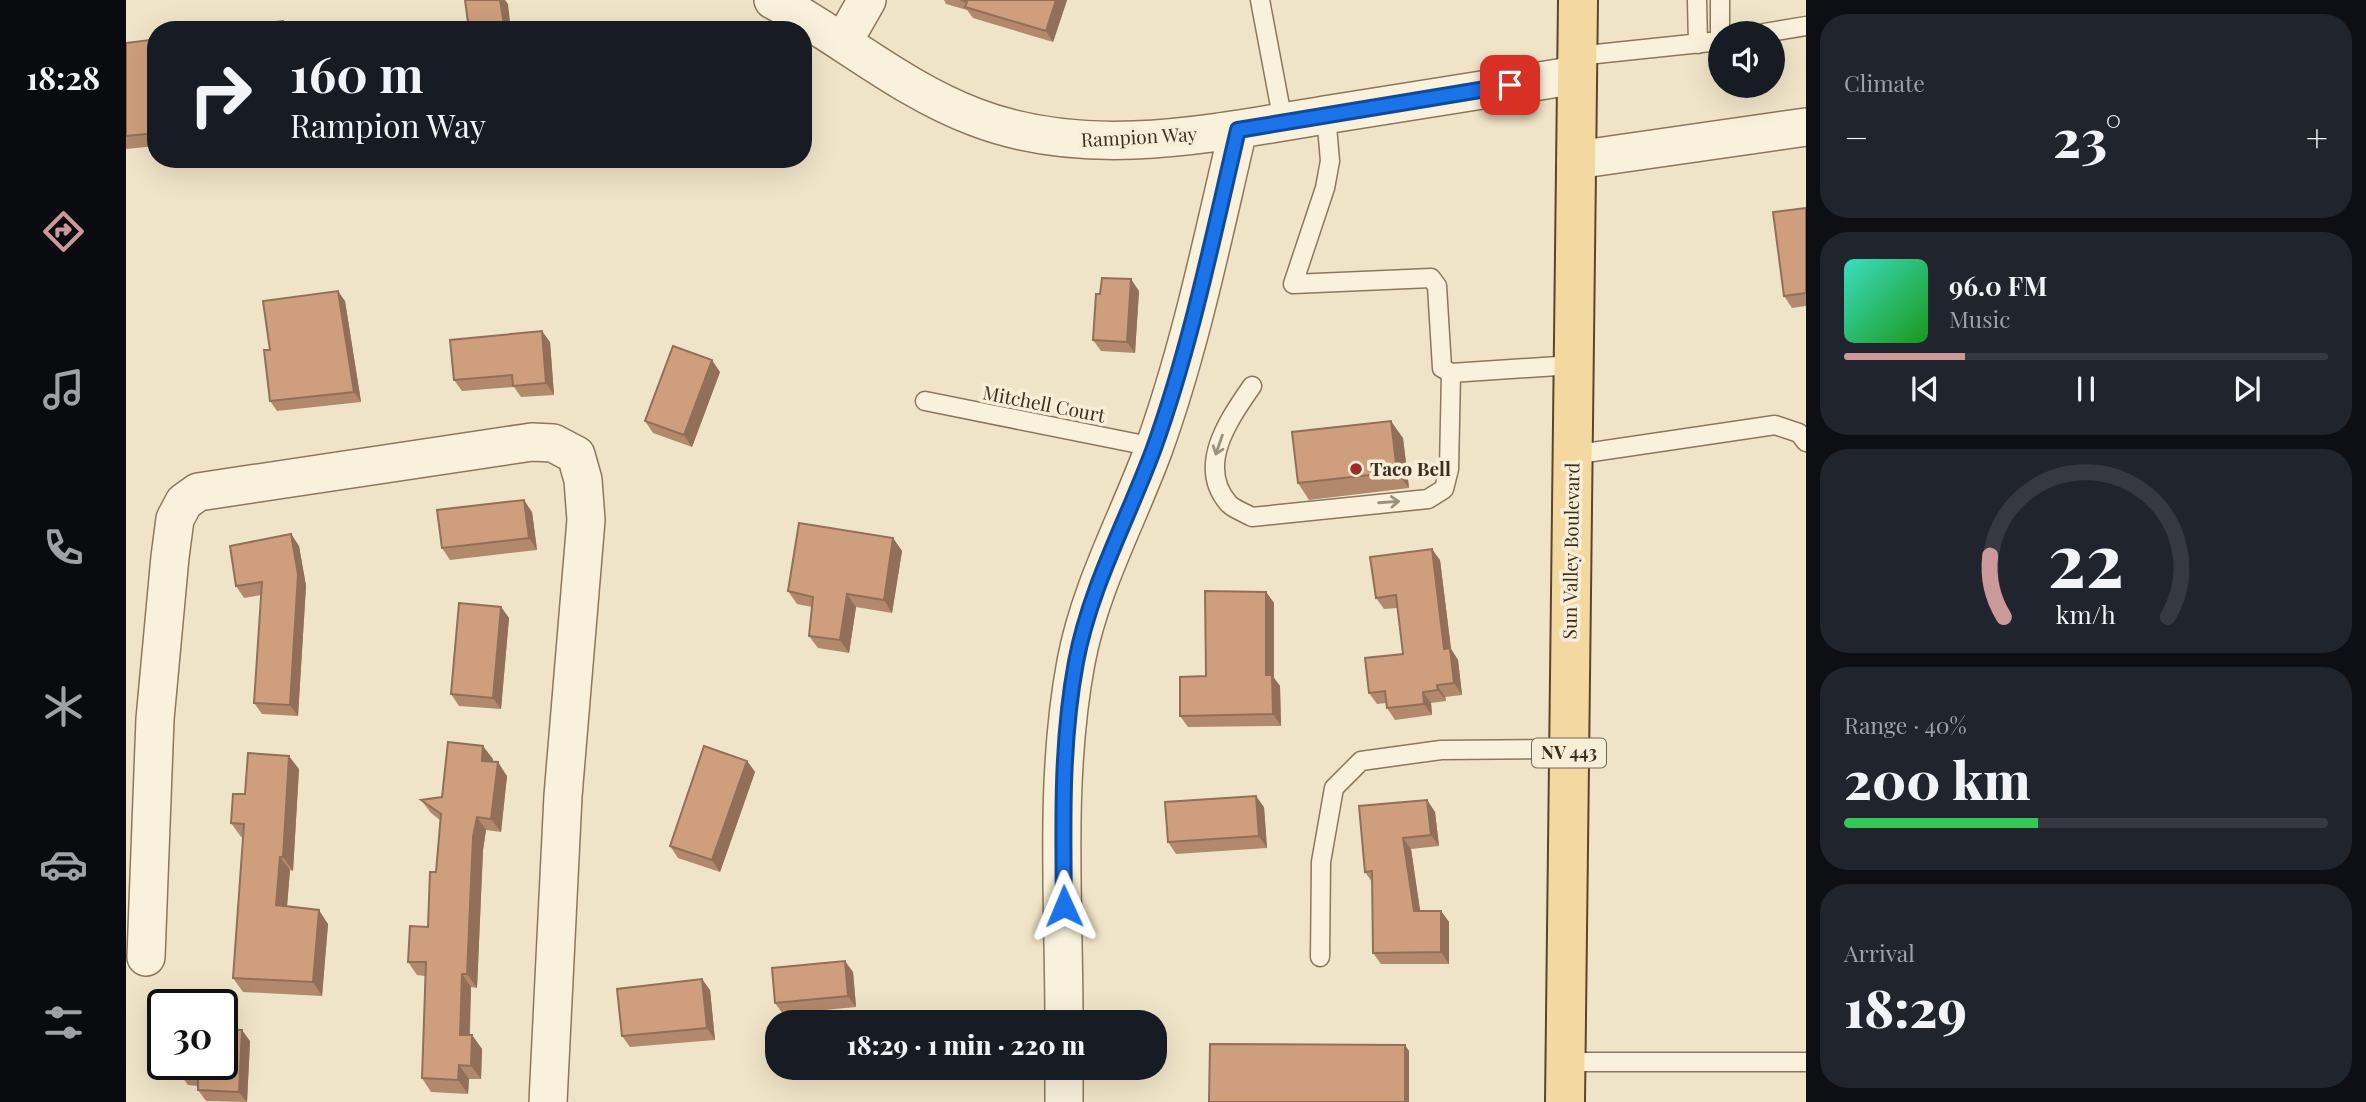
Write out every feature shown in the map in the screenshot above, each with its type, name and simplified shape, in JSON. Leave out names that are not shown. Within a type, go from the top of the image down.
[{"type":"main road","name":"Sun Valley Boulevard","points":[[1565,1102],[1578,0]]},
{"type":"street","name":"Rampion Way","points":[[773,0],[808,21]]},
{"type":"street","points":[[843,42],[867,0]]},
{"type":"street","name":"Rampion Way","points":[[812,23],[907,85],[948,106],[976,118],[1043,136],[1076,141],[1118,141],[1238,130],[1577,66]]},
{"type":"street","points":[[1576,160],[1806,127]]},
{"type":"street","points":[[1064,1010],[1065,770],[1076,662],[1105,567],[1154,447],[1198,302],[1238,130]]},
{"type":"street","points":[[146,957],[156,706],[175,519],[184,502],[198,492],[532,442],[553,443],[576,456],[583,480],[586,520],[563,796],[548,1102]]},
{"type":"street","points":[[1064,1080],[1064,1102]]},
{"type":"lane","points":[[1260,0],[1283,122]]},
{"type":"lane","points":[[1698,0],[1698,44]]},
{"type":"lane","points":[[1720,0],[1720,21]]},
{"type":"lane","points":[[1785,30],[1806,26]]},
{"type":"lane","points":[[1577,66],[1708,43]]},
{"type":"lane","points":[[1326,115],[1330,161],[1325,188],[1293,284],[1431,278],[1437,286],[1442,368],[1451,373],[1573,365]]},
{"type":"lane","points":[[1252,386],[1226,425],[1215,458],[1218,485],[1229,505],[1252,517],[1428,499],[1444,489],[1449,469],[1451,373]]},
{"type":"lane","name":"Mitchell Court","points":[[925,401],[1154,447]]},
{"type":"lane","points":[[1573,455],[1775,425],[1799,433],[1806,442]]},
{"type":"lane","points":[[1320,957],[1321,862],[1334,788],[1361,761],[1441,750],[1569,749]]},
{"type":"lane","points":[[1566,1062],[1806,1062]]},
{"type":"building","points":[[465,0],[500,0],[504,21],[468,21]]},
{"type":"building","points":[[961,0],[1056,0],[1046,31],[965,7],[967,2]]},
{"type":"building","points":[[147,40],[147,134],[126,136],[126,43]]},
{"type":"building","points":[[1806,208],[1806,293],[1784,296],[1773,212]]},
{"type":"building","points":[[1102,278],[1131,279],[1127,342],[1093,340],[1096,294],[1100,294]]},
{"type":"building","points":[[338,291],[354,392],[270,401],[264,350],[270,350],[263,301]]},
{"type":"building","points":[[542,331],[546,383],[513,386],[512,375],[454,380],[450,340]]},
{"type":"building","points":[[673,346],[712,360],[684,435],[645,421]]},
{"type":"building","points":[[1391,421],[1397,472],[1298,483],[1292,432]]},
{"type":"building","points":[[524,500],[529,538],[442,548],[437,510]]},
{"type":"building","points":[[799,523],[893,538],[884,600],[847,594],[840,640],[809,636],[813,597],[788,591]]},
{"type":"building","points":[[291,534],[298,574],[290,705],[254,703],[262,582],[236,586],[230,546]]},
{"type":"building","points":[[1432,549],[1444,649],[1450,648],[1454,683],[1437,685],[1438,690],[1423,692],[1424,704],[1387,708],[1385,691],[1369,693],[1365,658],[1403,654],[1396,595],[1376,598],[1370,557]]},
{"type":"building","points":[[1205,591],[1266,592],[1266,675],[1272,675],[1273,714],[1180,716],[1180,677],[1206,676]]},
{"type":"building","points":[[459,603],[501,607],[493,698],[451,694]]},
{"type":"building","points":[[448,742],[483,746],[482,761],[498,762],[491,819],[477,817],[473,837],[467,974],[462,974],[460,1035],[472,1035],[471,1066],[459,1065],[458,1080],[422,1078],[426,962],[408,962],[410,926],[428,927],[430,872],[436,872],[441,814],[421,800],[442,797]]},
{"type":"building","points":[[704,746],[747,761],[712,860],[670,846]]},
{"type":"building","points":[[248,753],[289,756],[283,857],[280,857],[276,905],[319,910],[313,982],[233,978],[244,824],[231,823],[233,794],[245,794]]},
{"type":"building","points":[[1256,796],[1259,836],[1168,842],[1165,802]]},
{"type":"building","points":[[1427,800],[1431,835],[1403,838],[1414,911],[1441,911],[1441,952],[1373,953],[1372,871],[1365,872],[1359,806]]},
{"type":"building","points":[[845,961],[848,996],[775,1003],[772,968]]},
{"type":"building","points":[[702,979],[707,1028],[622,1036],[617,989]]},
{"type":"building","points":[[238,1030],[242,1030],[239,1092],[198,1090],[198,1080],[238,1080]]},
{"type":"building","points":[[1210,1044],[1405,1045],[1405,1102],[1209,1102]]},
{"type":"place","name":"Taco Bell","points":[[1356,469]]},
{"type":"route","points":[[1064,906],[1065,770],[1076,662],[1086,621],[1105,567],[1154,447],[1178,374],[1198,302],[1238,130],[1510,85]]}]
